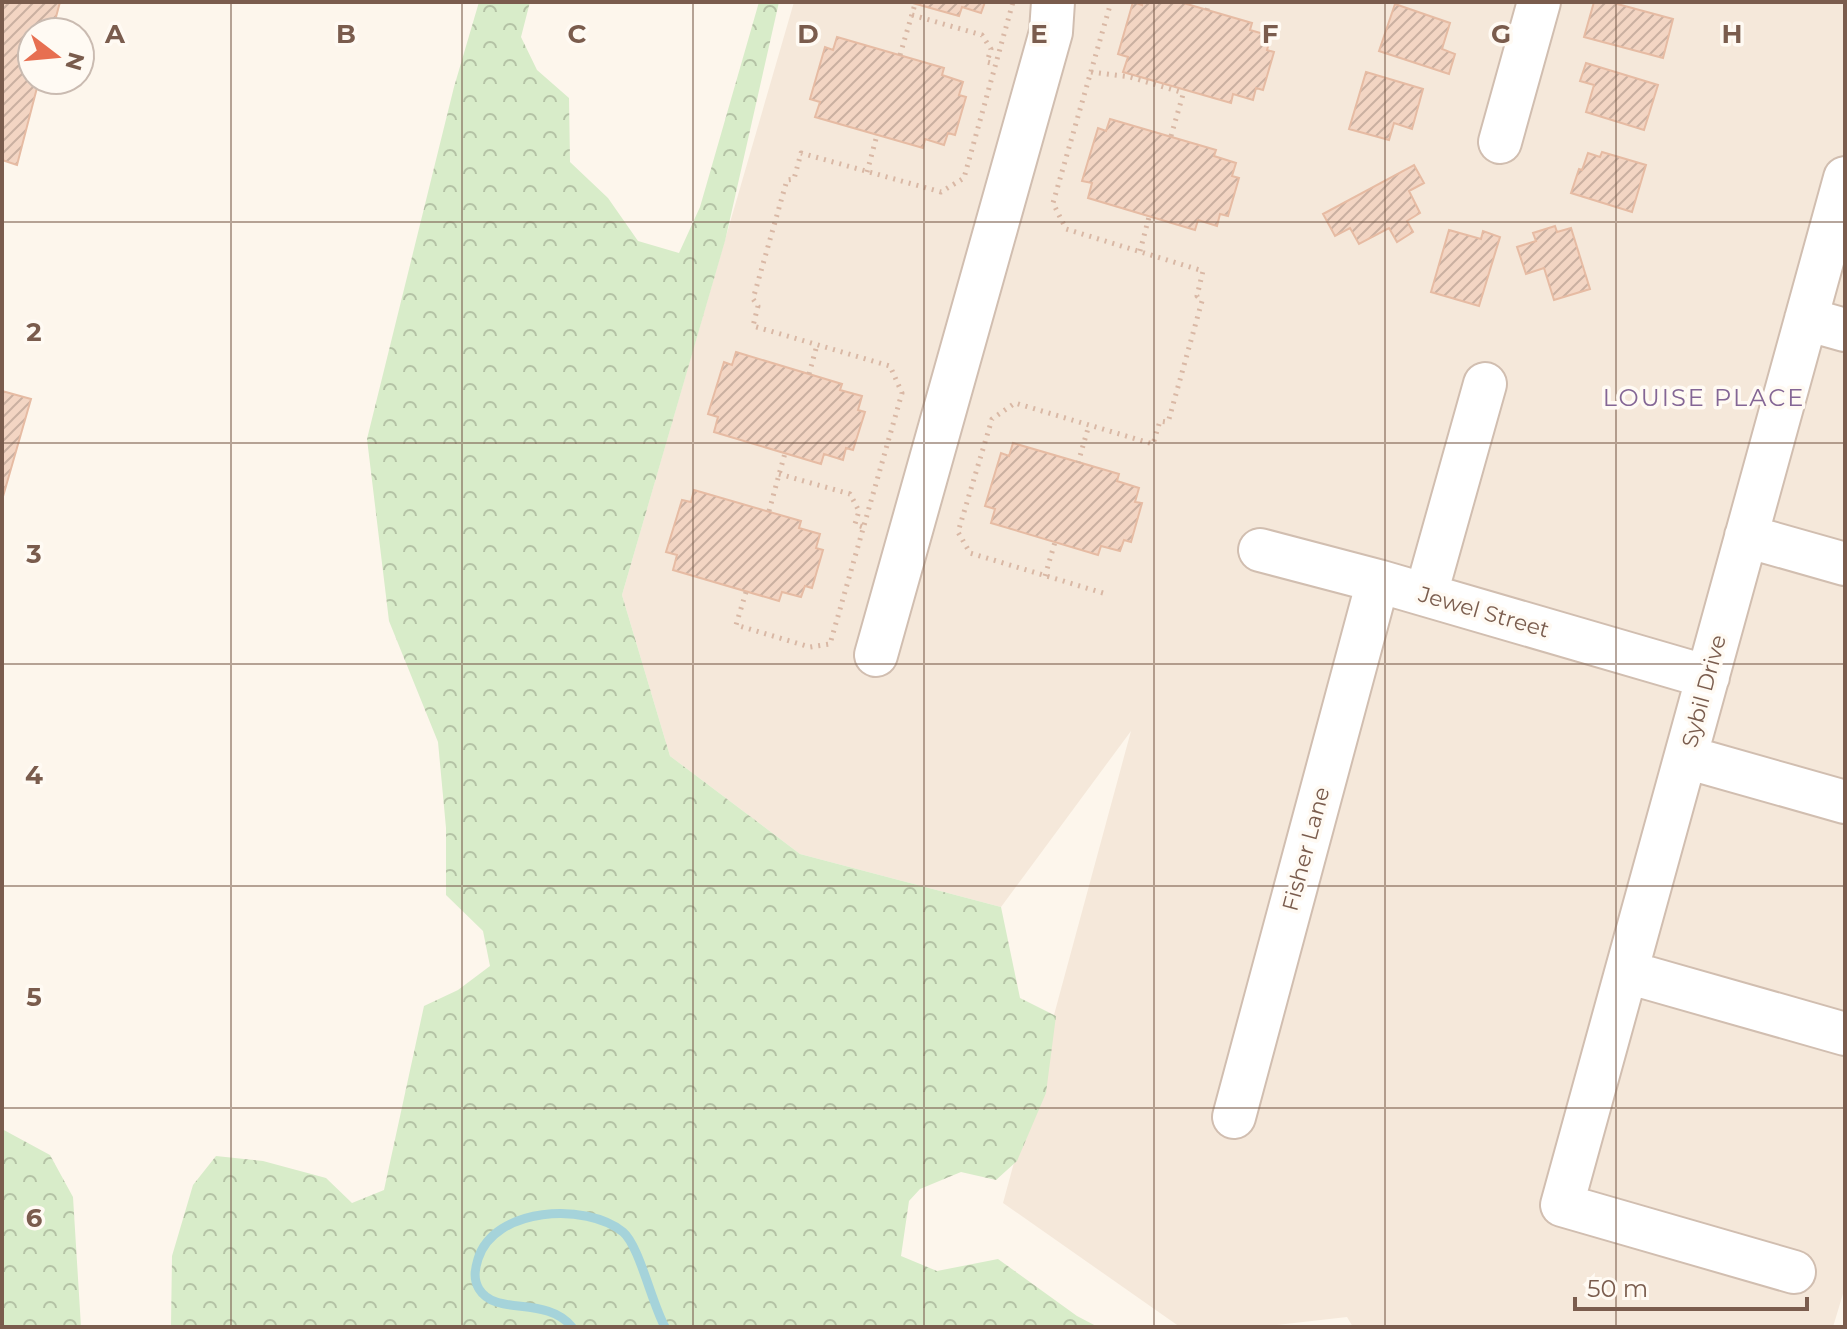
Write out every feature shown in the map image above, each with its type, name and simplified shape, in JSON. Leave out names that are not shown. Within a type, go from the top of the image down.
[{"type":"street","points":[[1500,142],[1539,2]]},
{"type":"street","points":[[876,655],[1058,12]]},
{"type":"street","name":"Sybil Drive","points":[[1794,1272],[1562,1205],[1746,536],[1826,325],[1845,178]]},
{"type":"street","points":[[1426,594],[1485,384]]},
{"type":"street","points":[[1746,536],[1845,564]]},
{"type":"street","name":"Jewel Street","points":[[1260,550],[1426,594],[1708,677]]},
{"type":"street","name":"Fisher Lane","points":[[1234,1117],[1378,581]]},
{"type":"street","points":[[1686,757],[1845,802]]},
{"type":"street","points":[[1627,972],[1845,1034]]},
{"type":"path","points":[[746,592],[736,625],[810,647],[830,644],[902,393],[890,366],[753,326],[758,306],[753,299],[787,180],[794,179],[801,153],[941,192],[964,178],[1013,2]]},
{"type":"path","points":[[1103,593],[970,553],[958,532],[992,419],[1015,403],[1153,444],[1160,421],[1167,422],[1169,419],[1202,301],[1197,296],[1203,271],[1066,229],[1053,203],[1111,2]]},
{"type":"path","points":[[1207,10],[1209,2]]},
{"type":"path","points":[[900,55],[915,4]]},
{"type":"path","points":[[912,15],[982,35],[991,49],[987,62],[995,64]]},
{"type":"path","points":[[1091,72],[1130,77],[1184,91],[1171,136]]},
{"type":"path","points":[[867,172],[877,135]]},
{"type":"path","points":[[1140,251],[1149,217]]},
{"type":"path","points":[[809,374],[817,345]]},
{"type":"path","points":[[1078,463],[1089,425]]},
{"type":"path","points":[[769,511],[785,453]]},
{"type":"path","points":[[779,474],[850,494],[859,511],[855,524],[863,527]]},
{"type":"path","points":[[1045,576],[1055,542]]},
{"type":"shaded area","points":[[794,2],[1845,2],[1845,1287],[1833,1327],[1353,1327],[1347,1317],[1260,1327],[1180,1327],[1003,1203],[1131,731],[1001,907],[800,854],[670,756],[622,595]]},
{"type":"green space","points":[[479,2],[530,2],[521,37],[537,70],[569,98],[570,162],[608,198],[638,241],[679,253],[700,207],[759,2],[779,2],[725,241],[622,595],[670,756],[800,854],[1001,907],[1020,998],[1056,1016],[1046,1093],[1017,1161],[996,1180],[961,1172],[920,1189],[909,1201],[901,1256],[937,1271],[998,1259],[1077,1316],[1098,1327],[171,1327],[172,1256],[193,1185],[216,1156],[263,1161],[326,1178],[352,1203],[384,1190],[424,1006],[458,990],[490,966],[483,931],[446,895],[446,828],[438,742],[389,621],[367,439],[454,87]]},
{"type":"green space","points":[[2,1129],[50,1155],[73,1197],[81,1327],[2,1327]]},
{"type":"building","points":[[2,2],[60,2],[56,16],[16,16],[16,96],[35,96],[17,165],[2,160]]},
{"type":"building","points":[[909,2],[985,2],[981,13],[962,7],[959,16]]},
{"type":"building","points":[[1133,2],[1142,5],[1142,2],[1180,2],[1252,23],[1250,30],[1271,36],[1267,50],[1274,52],[1263,90],[1256,88],[1253,100],[1233,94],[1231,103],[1123,72],[1128,57],[1118,54]]},
{"type":"building","points":[[1594,2],[1610,2],[1673,19],[1663,58],[1584,37]]},
{"type":"building","points":[[1395,4],[1450,23],[1442,49],[1455,54],[1449,74],[1379,51]]},
{"type":"building","points":[[837,37],[944,68],[942,75],[963,82],[959,95],[966,97],[955,135],[948,133],[944,145],[925,139],[923,148],[815,117],[820,102],[810,99],[825,47],[833,50]]},
{"type":"building","points":[[1586,63],[1658,85],[1644,130],[1586,112],[1594,85],[1580,81]]},
{"type":"building","points":[[1366,72],[1423,89],[1412,129],[1394,123],[1389,140],[1349,129]]},
{"type":"building","points":[[1110,119],[1216,150],[1214,156],[1236,163],[1232,176],[1239,178],[1228,216],[1220,214],[1217,226],[1198,220],[1195,230],[1088,198],[1092,183],[1082,181],[1098,128],[1106,131]]},
{"type":"building","points":[[1602,152],[1646,165],[1632,212],[1571,193],[1588,153],[1600,157]]},
{"type":"building","points":[[1414,165],[1424,183],[1409,191],[1420,213],[1407,221],[1413,232],[1397,242],[1389,228],[1359,244],[1350,228],[1335,236],[1323,214]]},
{"type":"building","points":[[1555,226],[1557,232],[1571,228],[1590,289],[1554,300],[1544,268],[1526,274],[1517,247],[1536,241],[1533,233]]},
{"type":"building","points":[[1449,230],[1481,239],[1483,231],[1500,237],[1479,306],[1431,292]]},
{"type":"building","points":[[736,352],[842,384],[840,390],[862,396],[858,410],[865,412],[853,450],[846,448],[843,460],[824,454],[821,464],[714,432],[718,417],[708,414],[724,362],[732,365]]},
{"type":"building","points":[[2,391],[31,399],[2,500]]},
{"type":"building","points":[[1013,443],[1119,474],[1117,481],[1139,488],[1135,502],[1142,503],[1131,542],[1124,540],[1120,551],[1101,546],[1098,555],[991,523],[995,509],[985,506],[1001,453],[1009,456]]},
{"type":"building","points":[[694,490],[801,521],[799,528],[820,534],[816,548],[823,550],[812,588],[805,586],[801,597],[782,592],[779,601],[673,570],[677,555],[666,552],[682,500],[691,502]]},
{"type":"waterway","points":[[572,1327],[549,1312],[497,1302],[479,1289],[475,1274],[478,1259],[487,1242],[502,1229],[543,1215],[587,1216],[607,1222],[629,1239],[665,1327]]},
{"type":"district","name":"LOUISE PLACE","points":[[1704,397]]}]
